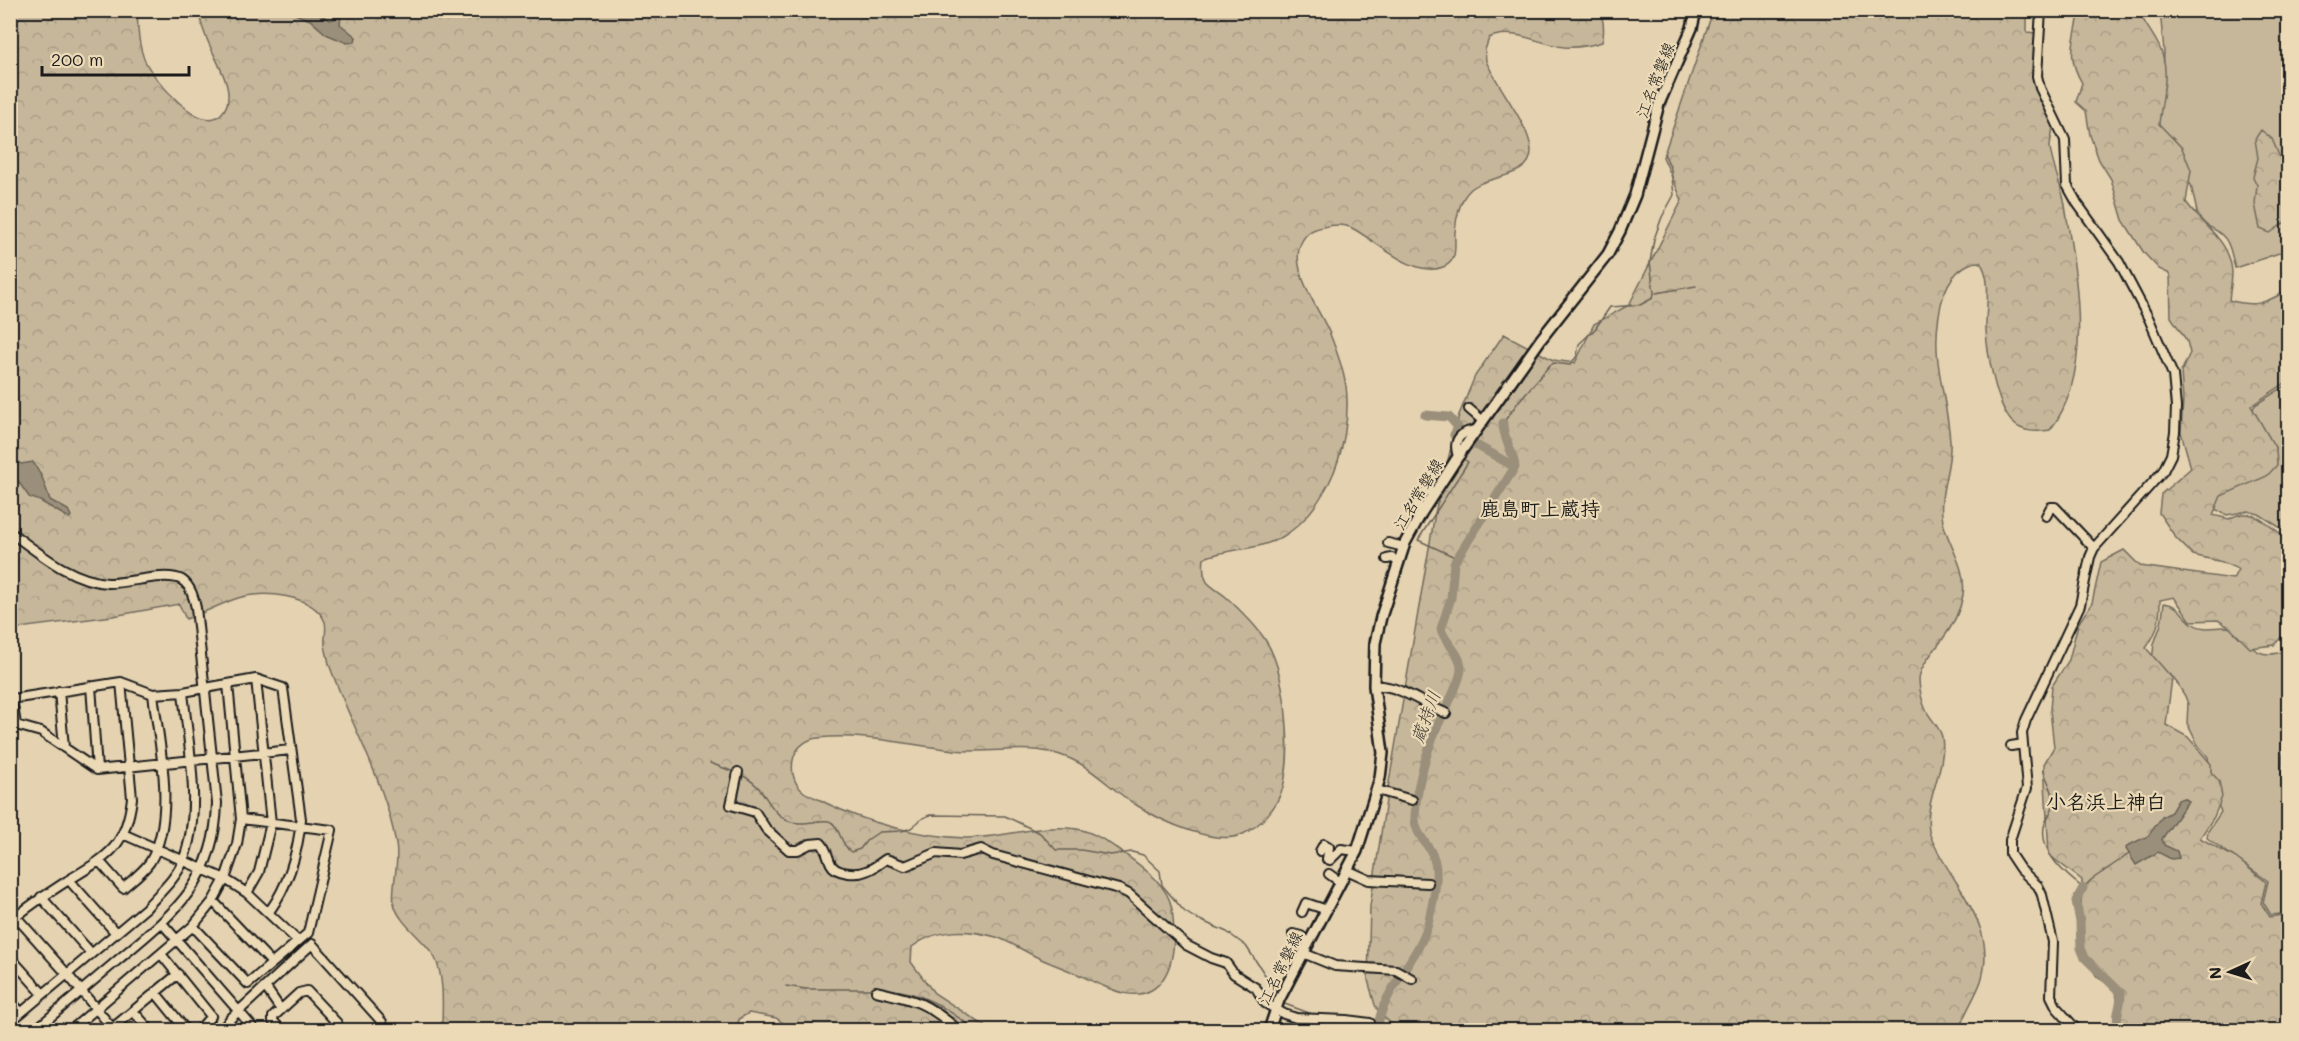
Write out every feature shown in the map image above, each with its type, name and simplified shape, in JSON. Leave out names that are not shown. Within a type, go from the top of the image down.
[{"type":"main road","name":"江名常磐線","points":[[1269,1030],[1278,1001],[1357,851],[1377,790],[1383,753],[1374,686],[1375,643],[1398,561],[1422,513],[1459,456],[1541,339],[1608,254],[1635,195],[1659,104],[1692,28],[1696,10]]},
{"type":"street","points":[[2041,10],[2037,76],[2040,88],[2066,140],[2067,185],[2119,262],[2149,319],[2173,375],[2175,385],[2175,432],[2173,448],[2168,461],[2163,471],[2094,548],[2080,605],[2022,733],[2027,788],[2010,840],[2010,854],[2038,886],[2042,895],[2053,942],[2050,996],[2057,1008],[2077,1030]]},
{"type":"street","points":[[1469,409],[1484,421]]},
{"type":"street","points":[[1459,456],[1455,447],[1458,439],[1466,431],[1477,430]]},
{"type":"street","points":[[2046,516],[2051,507],[2055,507],[2094,548]]},
{"type":"street","points":[[10,532],[79,576],[111,584],[169,578],[182,580],[191,591],[196,608],[217,803],[213,843],[202,870],[184,899],[162,923],[35,1030]]},
{"type":"street","points":[[1388,543],[1404,547]]},
{"type":"street","points":[[1387,559],[1392,558],[1398,561]]},
{"type":"street","points":[[247,893],[259,872],[272,823],[256,679]]},
{"type":"street","points":[[269,912],[288,881],[300,826],[291,750],[283,688],[256,679],[183,692],[153,694],[121,682],[12,699],[16,725],[41,732],[97,770],[291,750]]},
{"type":"street","points":[[121,682],[132,798],[130,816],[123,834],[109,854],[100,862],[14,913],[96,1008],[112,1030],[178,974]]},
{"type":"street","points":[[71,1030],[193,926],[213,901],[225,879],[237,844],[241,819],[228,684]]},
{"type":"street","points":[[1374,686],[1380,685],[1401,692],[1446,713]]},
{"type":"street","points":[[91,686],[97,770]]},
{"type":"street","points":[[59,691],[64,747]]},
{"type":"street","points":[[10,1022],[146,908],[164,888],[183,860],[191,830],[194,806],[183,692]]},
{"type":"street","points":[[100,862],[123,888],[149,863],[162,830],[164,815],[161,763],[153,694]]},
{"type":"street","points":[[2011,746],[2022,744]]},
{"type":"street","points":[[738,772],[731,805],[755,812],[766,829],[789,850],[798,850],[815,842],[821,843],[825,847],[832,867],[843,872],[855,873],[868,870],[886,859],[905,867],[912,866],[936,853],[960,855],[981,849],[993,855],[1130,894],[1186,945],[1226,963],[1234,974],[1256,988],[1265,1003],[1278,1001],[1296,1018],[1370,1023]]},
{"type":"street","points":[[1377,790],[1412,800]]},
{"type":"street","points":[[193,926],[248,984],[308,933],[332,830],[241,819]]},
{"type":"street","points":[[123,834],[225,879],[247,893],[298,941]]},
{"type":"street","points":[[1320,851],[1323,844],[1329,847],[1327,859],[1330,860],[1341,849],[1357,851]]},
{"type":"street","points":[[1347,870],[1370,880],[1428,883]]},
{"type":"street","points":[[1329,874],[1340,882]]},
{"type":"street","points":[[69,880],[115,932]]},
{"type":"street","points":[[41,897],[91,953]]},
{"type":"street","points":[[213,901],[272,963]]},
{"type":"street","points":[[1302,912],[1306,903],[1327,910]]},
{"type":"street","points":[[162,923],[255,1030]]},
{"type":"street","points":[[1293,934],[1301,936],[1308,944]]},
{"type":"street","points":[[222,1030],[230,1019],[312,944],[382,1022],[380,1030]]},
{"type":"street","points":[[1303,953],[1335,966],[1396,970],[1412,979]]},
{"type":"street","points":[[161,954],[211,1016],[199,1030]]},
{"type":"street","points":[[10,957],[43,994]]},
{"type":"street","points":[[266,988],[281,1010]]},
{"type":"street","points":[[281,1030],[273,1021],[273,1017],[303,991],[310,992],[337,1023],[339,1030]]},
{"type":"street","points":[[876,991],[921,1002],[958,1030]]},
{"type":"street","points":[[155,992],[186,1030]]},
{"type":"street","points":[[10,1000],[21,1012]]},
{"type":"street","points":[[133,1011],[150,1030]]},
{"type":"green space","points":[[11,11],[137,11],[141,49],[145,61],[157,79],[178,102],[190,111],[201,117],[212,118],[221,114],[225,108],[228,99],[227,88],[201,22],[199,11],[1600,11],[1604,30],[1602,42],[1578,47],[1564,47],[1517,35],[1507,34],[1489,38],[1485,50],[1486,61],[1525,129],[1531,150],[1529,160],[1524,167],[1516,172],[1477,185],[1467,194],[1458,215],[1454,257],[1448,264],[1431,269],[1419,268],[1344,225],[1316,229],[1308,233],[1302,241],[1298,251],[1302,276],[1330,334],[1346,386],[1346,423],[1338,461],[1329,483],[1315,506],[1290,532],[1272,542],[1204,558],[1204,573],[1207,582],[1226,597],[1256,627],[1272,652],[1278,669],[1287,732],[1286,771],[1280,794],[1273,808],[1262,820],[1243,834],[1232,837],[1204,835],[1160,819],[1123,796],[1079,763],[1048,752],[1018,749],[954,750],[869,738],[835,737],[807,741],[800,746],[794,756],[793,776],[797,785],[804,792],[858,817],[893,827],[965,838],[1035,829],[1077,829],[1109,843],[1154,878],[1170,900],[1174,945],[1167,971],[1155,988],[1146,993],[1136,994],[1114,991],[996,937],[952,932],[931,936],[912,947],[911,962],[934,993],[991,1030],[793,1030],[776,1018],[749,1013],[740,1018],[735,1030],[442,1030],[442,993],[438,966],[426,945],[401,918],[394,903],[397,852],[391,820],[376,775],[329,664],[325,645],[326,625],[319,613],[310,605],[299,600],[286,596],[260,594],[238,598],[186,619],[179,604],[113,616],[11,629]]},
{"type":"green space","points":[[1713,11],[2027,11],[2027,32],[2036,33],[2039,97],[2053,125],[2050,147],[2065,205],[2077,290],[2078,351],[2073,380],[2064,407],[2050,430],[2025,430],[2016,426],[2001,404],[1988,351],[1987,286],[1984,269],[1980,262],[1965,266],[1955,274],[1950,282],[1942,300],[1937,332],[1938,363],[1950,441],[1942,501],[1943,522],[1960,567],[1964,585],[1962,601],[1955,619],[1925,664],[1919,679],[1925,707],[1942,737],[1943,749],[1928,819],[1930,836],[1981,929],[1985,954],[1981,981],[1959,1030],[1399,1030],[1380,1014],[1368,980],[1370,906],[1435,513],[1459,415],[1475,376],[1504,334],[1553,360],[1575,363],[1594,324],[1629,305],[1682,200],[1663,157]]},
{"type":"green space","points":[[2078,11],[2139,11],[2158,44],[2165,65],[2159,124],[2182,148],[2191,170],[2186,202],[2221,242],[2230,261],[2232,272],[2229,300],[2246,304],[2260,303],[2288,290],[2288,381],[2251,406],[2276,449],[2277,465],[2267,476],[2221,496],[2213,515],[2229,519],[2237,515],[2251,515],[2283,535],[2288,532],[2288,630],[2274,645],[2250,648],[2229,627],[2218,620],[2191,621],[2174,597],[2160,600],[2158,625],[2146,648],[2172,678],[2166,725],[2188,737],[2211,764],[2211,772],[2219,781],[2222,797],[2214,817],[2200,838],[2236,858],[2266,882],[2261,903],[2270,917],[2288,914],[2288,1030],[2124,1030],[2119,1027],[2116,989],[2097,977],[2079,947],[2082,880],[2049,855],[2044,764],[2054,747],[2050,710],[2052,686],[2069,660],[2078,624],[2092,603],[2101,562],[2124,550],[2140,566],[2233,579],[2238,569],[2222,562],[2193,555],[2176,538],[2159,513],[2161,494],[2191,468],[2181,432],[2183,400],[2181,372],[2190,353],[2187,341],[2171,317],[2170,274],[2159,269],[2144,253],[2123,220],[2111,179],[2099,160],[2090,135],[2086,111],[2076,102],[2082,83],[2073,57]]},
{"type":"green space","points":[[2160,11],[2288,11],[2288,250],[2235,268],[2225,238],[2199,221],[2191,185],[2181,171],[2152,151],[2163,78],[2164,51]]},
{"type":"green space","points":[[2261,130],[2272,139],[2288,184],[2288,220],[2270,233],[2260,229],[2255,204],[2257,185],[2253,177],[2258,158],[2255,139]]},
{"type":"green space","points":[[2288,384],[2288,528],[2279,527],[2259,514],[2248,511],[2227,515],[2207,505],[2255,405]]},
{"type":"green space","points":[[2164,603],[2177,608],[2198,627],[2235,629],[2253,648],[2263,653],[2273,654],[2285,651],[2288,640],[2288,913],[2271,915],[2263,902],[2268,881],[2207,838],[2208,831],[2221,812],[2213,792],[2208,757],[2198,745],[2187,723],[2188,704],[2185,696],[2174,678],[2152,661]]},
{"type":"green space","points":[[2288,745],[2288,808],[2283,785],[2282,758]]},
{"type":"shaded area","points":[[287,11],[314,11],[330,20],[341,17],[340,24],[356,37],[355,42],[347,43],[326,34],[310,20]]},
{"type":"shaded area","points":[[10,456],[21,464],[33,462],[42,477],[50,500],[68,510],[71,516],[69,518],[29,497],[11,475]]},
{"type":"shaded area","points":[[2183,798],[2188,801],[2162,839],[2164,845],[2177,851],[2179,858],[2171,859],[2158,852],[2136,865],[2126,849],[2127,846],[2148,836],[2162,817],[2171,812],[2178,800]]},
{"type":"waterway","points":[[1503,423],[1550,365],[1554,363],[1570,365],[1577,356],[1579,344],[1595,329],[1610,307],[1640,305],[1653,298],[1650,262],[1654,239],[1662,217],[1674,195],[1671,169],[1664,153]]},
{"type":"waterway","points":[[1656,293],[1696,286]]},
{"type":"waterway","points":[[1425,415],[1449,417],[1458,427],[1454,435],[1461,442],[1478,446],[1515,467]]},
{"type":"waterway","name":"蔵持川","points":[[1378,1030],[1385,1003],[1417,950],[1428,924],[1436,872],[1433,856],[1415,822],[1416,805],[1429,748],[1455,689],[1461,669],[1456,653],[1441,629],[1451,598],[1454,563],[1515,467],[1513,455],[1504,434],[1503,423]]},
{"type":"waterway","points":[[1457,558],[1418,540],[1468,462],[1462,458]]},
{"type":"waterway","points":[[710,763],[734,772]]},
{"type":"waterway","points":[[2043,769],[2054,800],[2044,827],[2046,846],[2055,862],[2069,876],[2083,888],[2129,854]]},
{"type":"waterway","points":[[741,775],[756,785],[779,815],[786,820],[799,823],[828,821],[834,824],[844,845],[851,852],[860,849],[867,840],[879,832],[902,831],[911,828],[930,815],[1005,816],[1040,833],[1056,850],[1081,850],[1110,855],[1132,852],[1143,855],[1160,871],[1162,885],[1184,911],[1227,932],[1246,946],[1277,993]]},
{"type":"waterway","points":[[2083,888],[2076,901],[2081,948],[2085,958],[2121,993],[2117,1019],[2119,1029],[2117,1030]]},
{"type":"waterway","points":[[786,986],[806,989],[875,989]]},
{"type":"waterway","points":[[886,990],[923,997],[976,1030]]},
{"type":"waterway","points":[[1282,1003],[1312,1014],[1341,1016]]},
{"type":"waterway","name":"蔵持川","points":[[1372,1020],[1379,1021]]},
{"type":"district","name":"鹿島町上蔵持","points":[[1540,509]]},
{"type":"district","name":"小名浜上神白","points":[[2106,802]]}]
